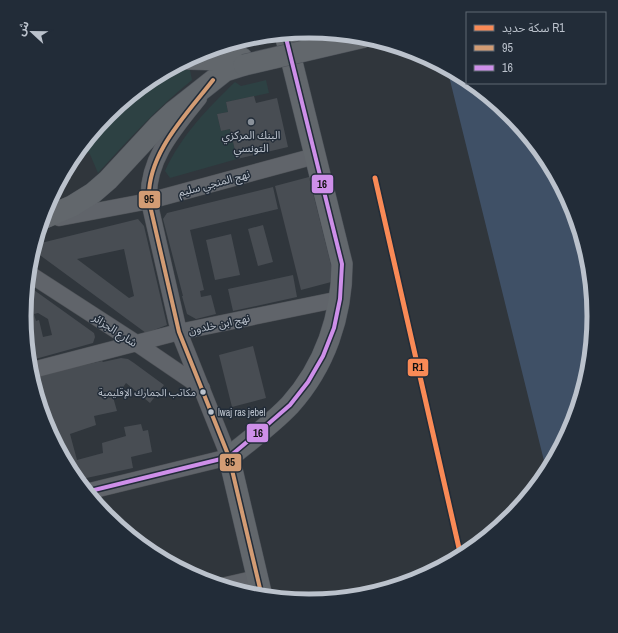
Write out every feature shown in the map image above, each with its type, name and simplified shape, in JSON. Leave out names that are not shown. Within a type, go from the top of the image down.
[{"type":"main road","points":[[229,67],[327,39]]},
{"type":"main road","points":[[260,587],[229,457],[290,405],[308,382],[323,356],[334,328],[340,299],[342,264],[286,40]]},
{"type":"main road","points":[[200,61],[229,67],[346,41]]},
{"type":"main road","name":"نهج المنجي سليم","points":[[50,216],[72,206],[93,193],[108,180],[158,125],[229,67]]},
{"type":"street","points":[[92,491],[229,457],[179,332],[149,201],[148,190],[150,177],[155,163],[175,128],[229,67]]},
{"type":"street","name":"نهج المنجي سليم","points":[[49,219],[149,201],[315,156]]},
{"type":"street","name":"شارع الجزائر","points":[[34,277],[202,388]]},
{"type":"street","name":"نهج ابن خلدون","points":[[36,369],[179,332],[340,299]]},
{"type":"street","points":[[244,587],[260,587]]},
{"type":"green space","points":[[181,70],[190,70],[192,80],[155,113],[98,173],[89,152],[82,157],[100,133],[126,107],[155,85],[170,76]]},
{"type":"green space","points":[[266,80],[269,93],[226,102],[228,112],[217,114],[221,131],[230,129],[237,159],[170,178],[165,171],[171,158],[187,135],[214,102],[235,82],[241,86]]},
{"type":"water","points":[[449,77],[463,85],[492,107],[530,147],[550,178],[566,210],[578,245],[585,280],[587,316],[585,353],[578,388],[566,423],[545,464]]},
{"type":"building","name":"البنك المركزي التونسي","points":[[254,96],[256,103],[277,98],[288,147],[237,159],[230,129],[221,131],[217,114],[228,112],[226,102]]},
{"type":"building","points":[[70,174],[71,179],[67,180]]},
{"type":"building","points":[[309,177],[335,281],[301,290],[275,186]]},
{"type":"building","points":[[273,187],[278,209],[190,230],[204,290],[200,291],[201,297],[211,295],[216,314],[196,319],[187,314],[163,219],[167,213]]},
{"type":"building","points":[[138,219],[144,226],[167,325],[146,333],[38,254],[41,243]],"holes":[[[124,249],[134,296],[129,298],[77,259]]]},
{"type":"building","points":[[263,225],[273,262],[258,266],[248,229]]},
{"type":"building","points":[[231,234],[240,275],[215,280],[206,240]]},
{"type":"building","points":[[293,275],[297,297],[233,311],[228,289]]},
{"type":"building","points":[[33,289],[94,333],[95,337],[93,343],[34,359],[31,316]],"holes":[[[38,313],[48,319],[52,335],[43,337],[39,320],[36,321],[34,314]]]},
{"type":"building","name":"مكاتب الجمارك الإقليمية","points":[[253,346],[266,398],[232,407],[219,355]]},
{"type":"building","points":[[121,358],[128,359],[164,385],[150,403],[126,383],[119,393],[111,390],[117,411],[94,416],[96,425],[70,434],[77,460],[103,453],[102,443],[126,436],[124,427],[141,424],[143,431],[148,430],[152,452],[131,457],[133,468],[83,479],[68,455],[52,423],[37,376]]},
{"type":"rail line","name":"R1","points":[[375,178],[459,550]]},
{"type":"transit line","name":"16","points":[[92,491],[229,457],[290,405],[308,382],[323,356],[334,328],[340,299],[342,264],[286,40]]},
{"type":"transit line","name":"95","points":[[213,80],[170,136],[161,151],[154,167],[150,184],[149,201],[179,332],[229,457],[260,590]]},
{"type":"place","name":"البنك المركزي التونسي","points":[[251,122]]},
{"type":"place","name":"مكاتب الجمارك الإقليمية","points":[[203,392]]},
{"type":"place","name":"lwaj ras jebel","points":[[211,412]]}]
